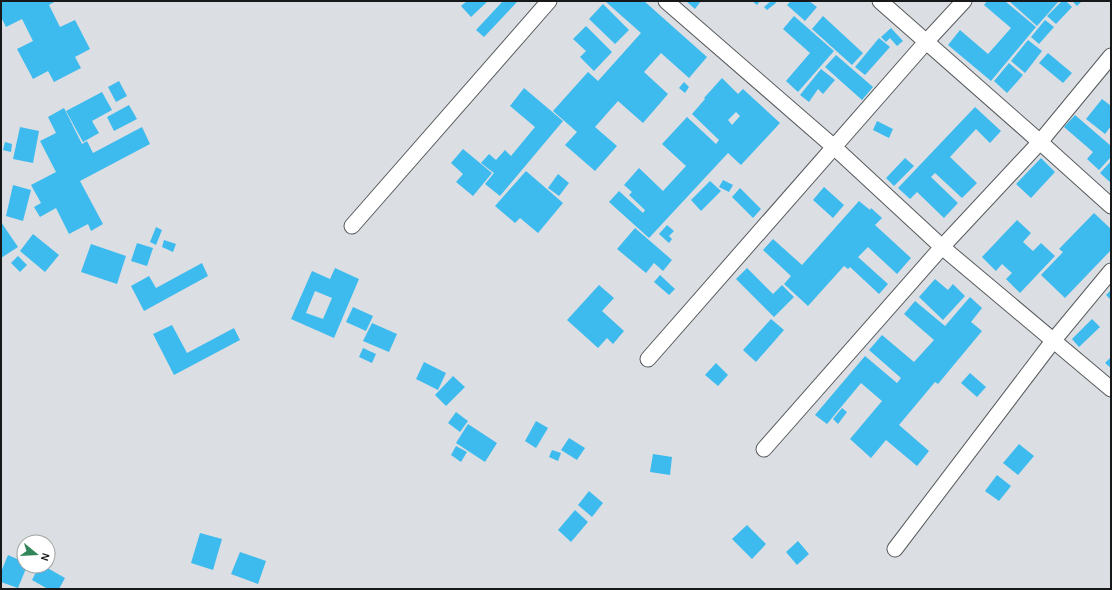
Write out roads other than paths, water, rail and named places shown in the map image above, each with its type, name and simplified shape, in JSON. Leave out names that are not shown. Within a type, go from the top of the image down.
[{"type":"street","points":[[352,226],[549,1]]},
{"type":"street","points":[[666,1],[834,147],[942,247],[1111,389]]},
{"type":"street","points":[[880,1],[1111,206]]},
{"type":"street","points":[[648,359],[926,42],[964,1]]},
{"type":"street","points":[[764,449],[942,247],[1040,142],[1111,56]]},
{"type":"street","points":[[895,549],[1053,341],[1111,271]]}]
